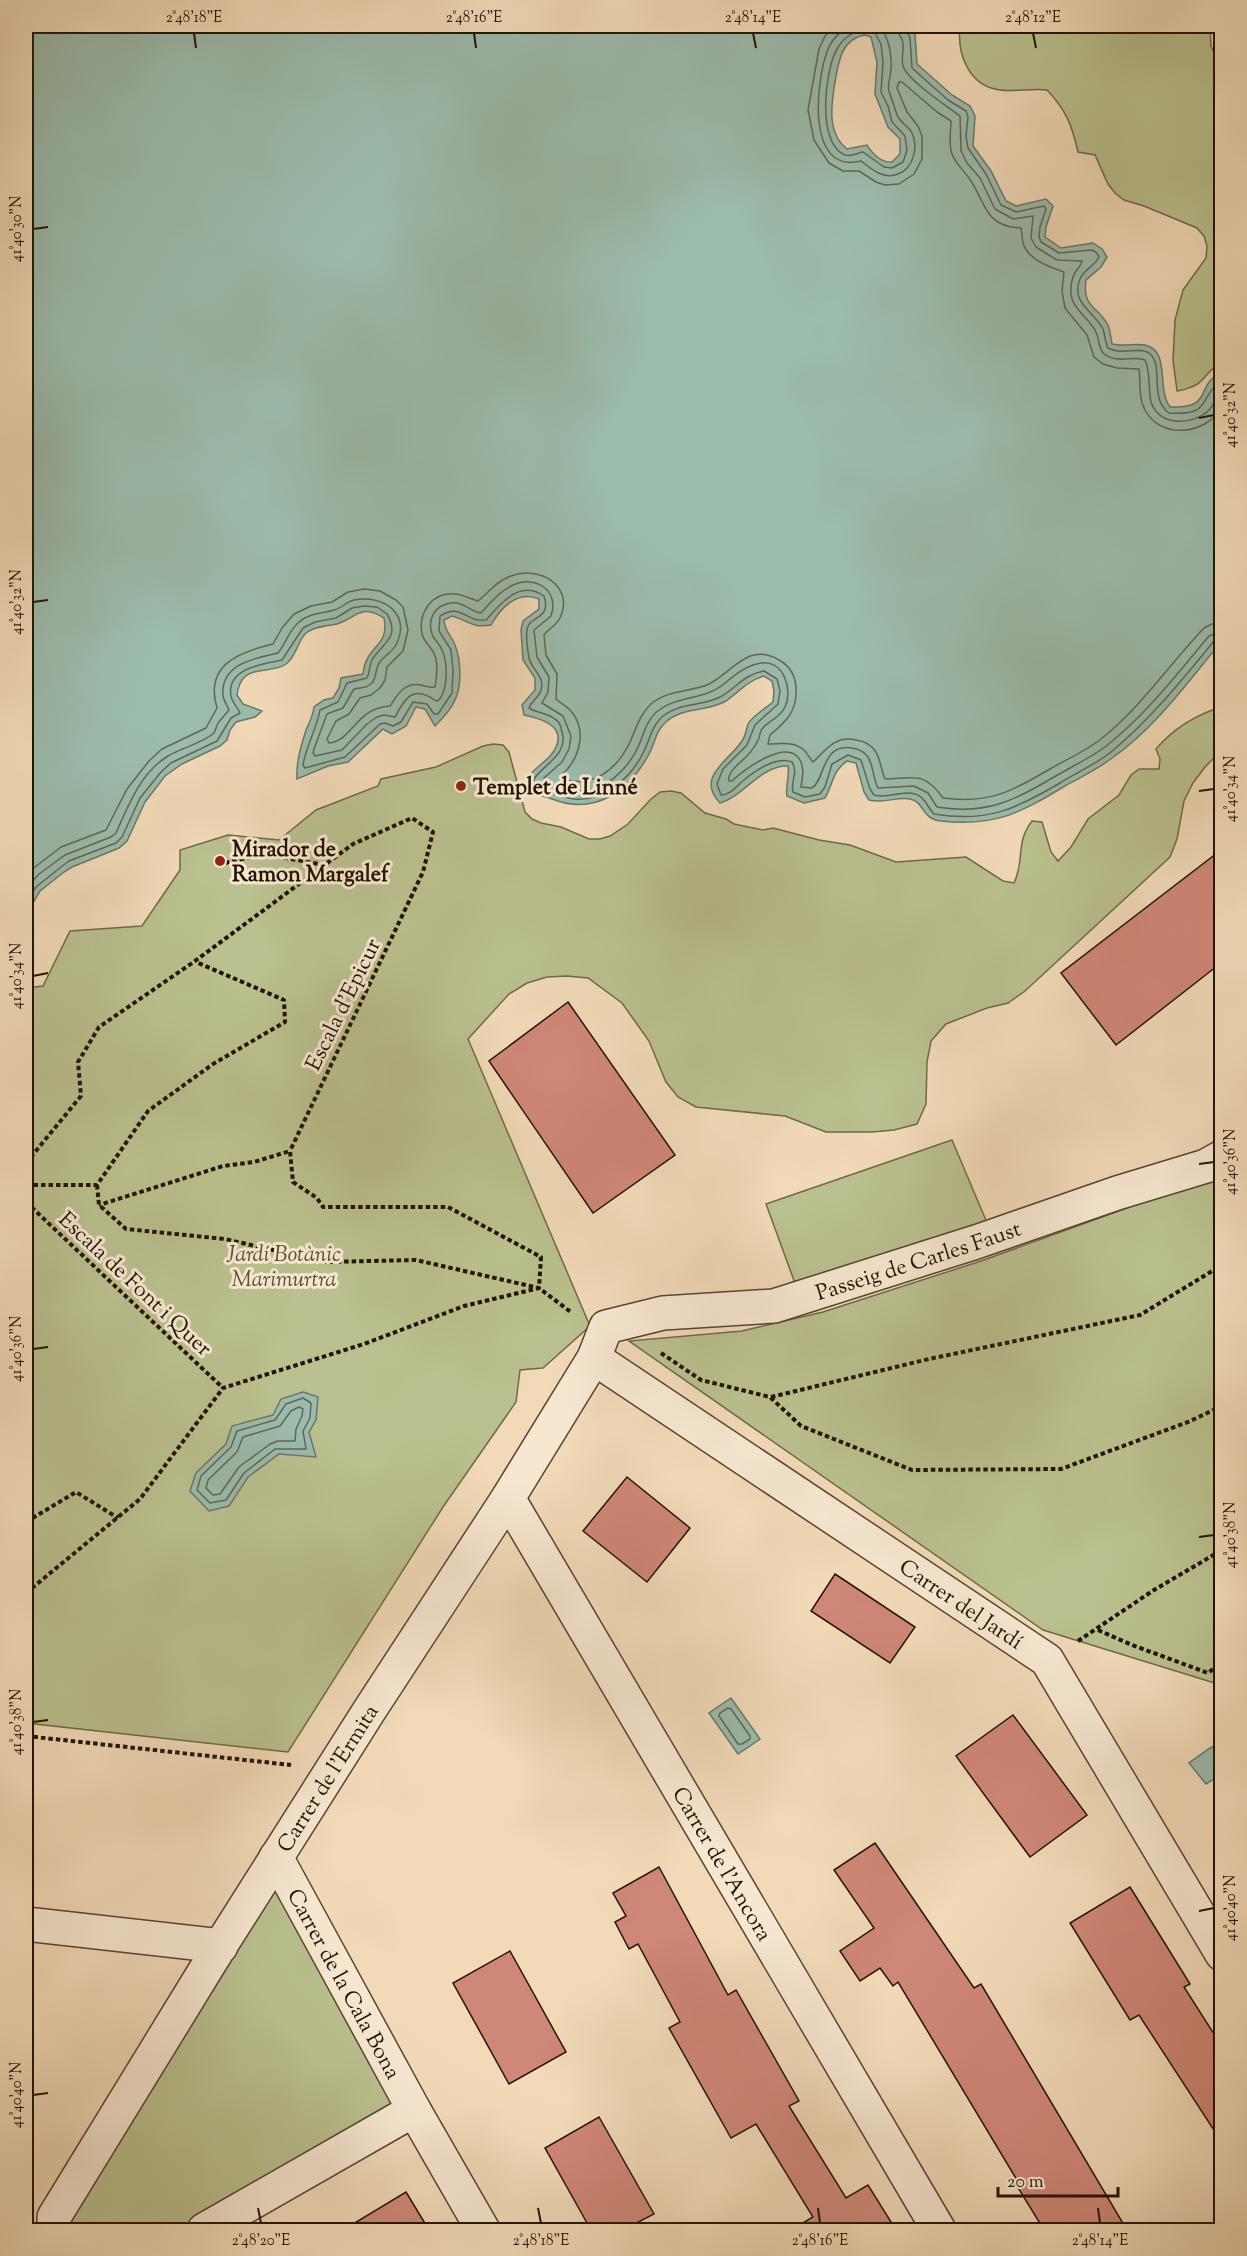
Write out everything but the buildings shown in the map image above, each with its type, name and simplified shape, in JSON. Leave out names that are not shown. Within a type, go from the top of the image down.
[{"type":"street","name":"Passeig de Carles Faust","points":[[606,1327],[663,1313],[774,1306],[1206,1166],[1221,1157]]},
{"type":"street","name":"Carrer de l'Ermita","points":[[54,2230],[54,2217],[276,1857],[508,1498],[594,1358],[606,1327]]},
{"type":"street","name":"Carrer del Jardí","points":[[594,1358],[1047,1660],[1221,1953]]},
{"type":"street","name":"Carrer de l'Ancora","points":[[508,1498],[939,2230]]},
{"type":"street","name":"Carrer de la Cala Bona","points":[[276,1857],[414,2110],[483,2230]]},
{"type":"street","points":[[26,1924],[221,1946]]},
{"type":"street","points":[[204,2230],[414,2110]]},
{"type":"path","name":"Escala d'Epicur","points":[[290,1150],[423,872],[433,832],[412,818],[353,844],[325,865]]},
{"type":"path","points":[[225,863],[264,854],[325,865]]},
{"type":"path","points":[[26,1162],[81,1096],[78,1062],[99,1027],[195,961],[325,865]]},
{"type":"path","points":[[195,961],[284,1000],[285,1022],[213,1064],[148,1111],[97,1185],[99,1205],[126,1229],[225,1239],[326,1262],[416,1260],[539,1288],[575,1316]]},
{"type":"path","points":[[99,1205],[223,1166],[254,1162],[290,1150],[293,1182],[317,1198],[323,1207],[448,1207],[541,1257],[539,1288]]},
{"type":"path","points":[[26,1185],[97,1185]]},
{"type":"path","name":"Escala de Font i Quer","points":[[26,1202],[223,1388]]},
{"type":"path","points":[[658,1350],[701,1380],[770,1397],[929,1359],[1140,1315],[1221,1265]]},
{"type":"path","points":[[26,1593],[140,1499],[223,1388],[364,1344],[464,1306],[539,1288]]},
{"type":"path","points":[[770,1397],[801,1426],[912,1470],[1061,1469],[1188,1422],[1221,1406]]},
{"type":"path","points":[[26,1522],[76,1492],[118,1518]]},
{"type":"path","points":[[1221,1550],[1154,1590],[1097,1629],[1132,1645],[1208,1673],[1221,1662]]},
{"type":"path","points":[[26,1736],[292,1766],[298,1757]]},
{"type":"green space","points":[[960,26],[1210,26],[1211,46],[1222,70],[1222,362],[1199,383],[1177,391],[1173,360],[1175,320],[1183,290],[1206,258],[1207,246],[1204,236],[1197,228],[1124,200],[1115,193],[1108,184],[1095,155],[1078,152],[1067,118],[1047,90],[1000,90],[980,82],[972,75],[963,57],[960,47]]},
{"type":"green space","name":"Jardí Botànic Marimurtra","points":[[1221,707],[1221,751],[1193,783],[1184,801],[1177,839],[1170,857],[1025,991],[1008,1003],[987,1008],[946,1024],[931,1041],[927,1062],[926,1104],[917,1124],[894,1130],[872,1132],[826,1132],[785,1116],[696,1107],[678,1097],[666,1082],[649,1041],[622,1003],[588,978],[547,977],[527,983],[509,994],[468,1039],[590,1326],[543,1368],[520,1370],[516,1402],[443,1507],[288,1752],[26,1723],[26,988],[43,986],[70,931],[142,926],[180,870],[180,850],[228,835],[279,840],[316,810],[378,786],[381,779],[436,767],[483,746],[493,744],[503,745],[509,752],[525,812],[532,819],[561,827],[589,839],[610,836],[628,824],[660,792],[671,791],[681,793],[705,813],[726,819],[734,824],[763,830],[773,828],[819,840],[850,845],[896,862],[966,857],[1003,881],[1014,883],[1024,837],[1032,821],[1042,822],[1051,852],[1058,861],[1071,847],[1088,819],[1119,795],[1131,775],[1139,769],[1159,769],[1160,759],[1156,749],[1170,735],[1203,714]]},
{"type":"green space","points":[[952,1140],[988,1225],[796,1286],[766,1204]]},
{"type":"green space","points":[[1221,1174],[1221,1685],[1043,1630],[629,1341],[742,1331],[823,1312],[981,1261]]},
{"type":"green space","points":[[276,1857],[414,2110],[204,2230],[54,2230]]},
{"type":"water","points":[[26,26],[908,26],[915,34],[917,64],[952,95],[970,106],[975,116],[973,146],[991,171],[1006,201],[1016,206],[1046,199],[1053,206],[1045,237],[1061,248],[1093,243],[1102,249],[1107,257],[1101,267],[1086,280],[1085,289],[1091,306],[1108,325],[1112,344],[1145,345],[1153,349],[1161,362],[1164,390],[1170,407],[1184,407],[1199,400],[1208,384],[1221,373],[1221,642],[1157,719],[1128,746],[1107,762],[1020,811],[977,822],[935,820],[926,814],[918,803],[910,799],[869,800],[864,792],[856,763],[847,761],[836,773],[825,798],[804,803],[787,796],[788,766],[769,770],[737,794],[720,803],[713,794],[711,785],[713,777],[742,741],[750,721],[773,702],[772,681],[764,676],[748,684],[726,701],[672,717],[660,729],[641,767],[621,789],[609,797],[582,804],[568,803],[535,793],[530,788],[527,778],[551,755],[558,738],[553,727],[540,719],[524,715],[522,705],[535,690],[535,678],[523,660],[521,630],[523,621],[539,609],[539,599],[531,597],[517,599],[505,606],[491,625],[474,625],[452,616],[444,620],[457,651],[460,680],[453,704],[435,726],[425,709],[416,707],[406,726],[392,734],[383,729],[348,762],[328,766],[297,779],[299,754],[314,707],[324,700],[333,698],[339,688],[341,678],[363,674],[368,657],[384,635],[384,618],[364,612],[337,624],[306,633],[286,664],[250,673],[244,678],[237,695],[243,704],[262,711],[255,717],[236,722],[227,740],[220,746],[182,764],[165,776],[145,802],[127,841],[119,848],[64,872],[40,891],[26,915]],"holes":[[[865,35],[871,37],[877,62],[875,94],[888,127],[900,139],[900,154],[892,162],[878,157],[867,145],[847,149],[837,136],[832,121],[833,96],[841,55],[850,42],[856,38]]]},
{"type":"water","points":[[303,1392],[318,1397],[316,1420],[309,1432],[316,1457],[279,1454],[248,1477],[229,1506],[209,1511],[190,1491],[196,1473],[226,1444],[232,1426],[273,1415],[281,1399]]},
{"type":"water","points":[[731,1698],[760,1739],[738,1754],[709,1713]]},
{"type":"water","points":[[1221,1743],[1221,1775],[1206,1784],[1189,1763]]},
{"type":"place","name":"Templet de Linné","points":[[461,786]]},
{"type":"place","name":"Mirador de Ramon Margalef","points":[[220,861]]}]
